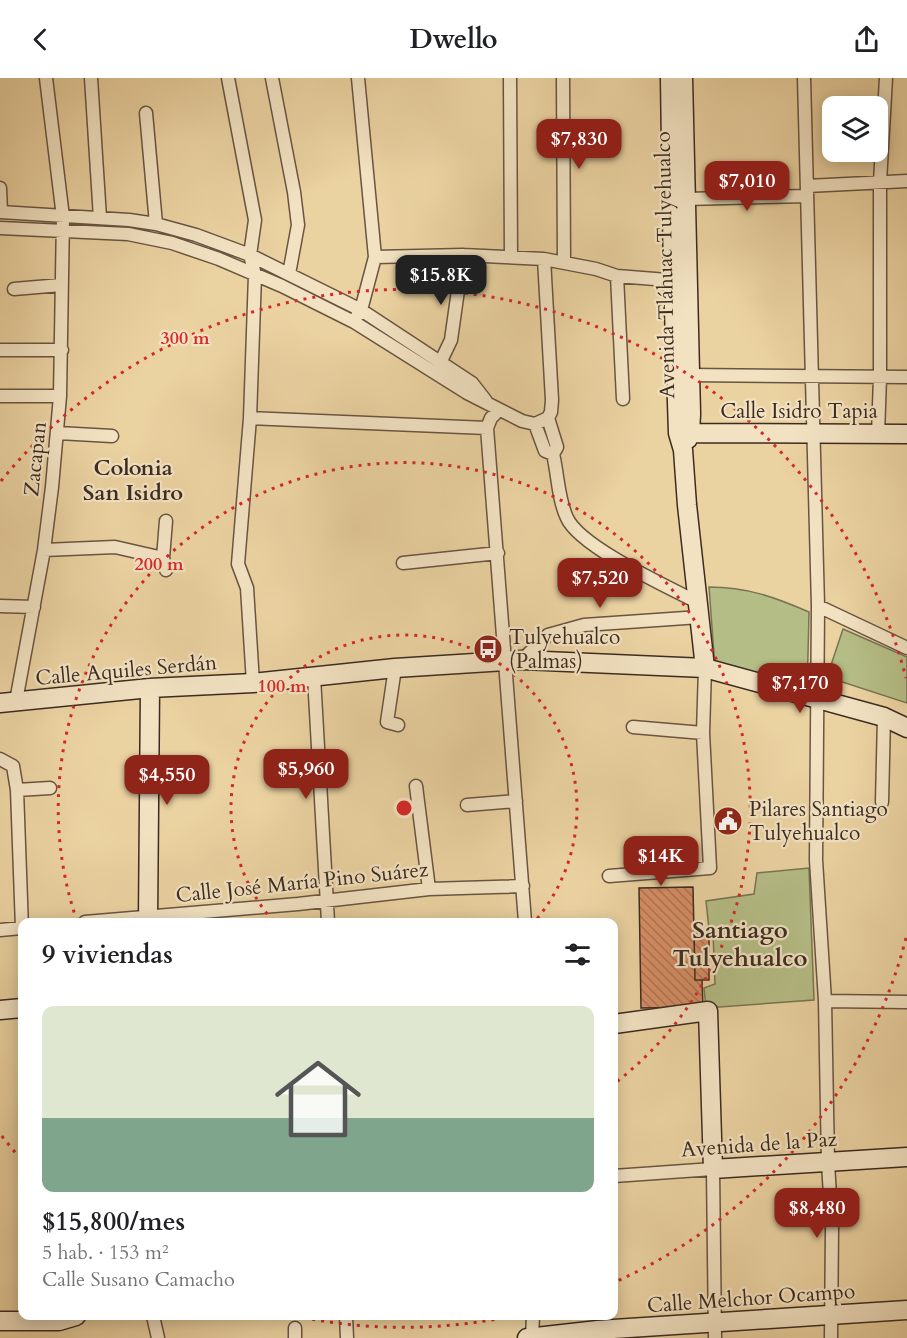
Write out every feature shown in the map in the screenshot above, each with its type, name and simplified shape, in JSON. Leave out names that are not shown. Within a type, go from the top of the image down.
[{"type":"main road","name":"Avenida Tláhuac Tulyehualco","points":[[670,78],[680,281],[687,505],[705,668]]},
{"type":"main road","name":"Avenida Tláhuac Tulyehualco","points":[[683,78],[686,199],[680,281],[689,375],[684,439]]},
{"type":"main road","name":"Calle Isidro Tapia","points":[[684,439],[814,433],[907,434]]},
{"type":"main road","name":"Calle Aquiles Serdán","points":[[8,702],[150,688],[253,683],[395,668],[514,660],[705,668],[884,717],[907,728]]},
{"type":"main road","points":[[148,918],[150,688]]},
{"type":"main road","points":[[0,1010],[18,1008]]},
{"type":"main road","points":[[618,1023],[708,1011],[713,1169]]},
{"type":"main road","name":"Avenida de la Paz","points":[[713,1169],[907,1156]]},
{"type":"main road","name":"Calle Melchor Ocampo","points":[[530,1337],[597,1323],[715,1331],[831,1315],[907,1310]]},
{"type":"main road","points":[[0,1321],[62,1320]]},
{"type":"street","name":"Zacapan","points":[[8,702],[34,607],[44,550],[58,433],[62,350],[63,217],[46,78]]},
{"type":"street","points":[[91,78],[100,218]]},
{"type":"street","points":[[228,78],[255,220],[250,255],[255,275],[250,418],[238,564],[247,588],[253,683]]},
{"type":"street","points":[[272,78],[294,192],[298,225],[289,274]]},
{"type":"street","points":[[354,322],[361,310],[375,257],[358,78]]},
{"type":"street","points":[[510,78],[511,256]]},
{"type":"street","points":[[563,78],[564,262]]},
{"type":"street","points":[[804,78],[818,606],[816,860],[825,1001],[828,1163],[832,1228],[831,1338]]},
{"type":"street","points":[[878,435],[880,182],[886,78]]},
{"type":"street","points":[[146,113],[156,224]]},
{"type":"street","points":[[686,199],[807,191],[907,181]]},
{"type":"street","points":[[0,188],[1,212],[156,224],[196,235],[250,255],[361,310],[472,383],[486,402]]},
{"type":"street","points":[[0,228],[128,234],[172,243],[219,259],[282,286],[354,322],[467,393],[522,421],[535,424],[548,418],[552,400],[544,259]]},
{"type":"street","points":[[440,363],[451,340],[463,255]]},
{"type":"street","points":[[375,257],[511,256],[564,262],[617,276],[680,281]]},
{"type":"street","points":[[617,276],[623,399]]},
{"type":"street","points":[[14,289],[61,285]]},
{"type":"street","points":[[0,350],[62,350]]},
{"type":"street","points":[[689,375],[907,377]]},
{"type":"street","points":[[0,396],[60,396]]},
{"type":"street","points":[[499,410],[490,418],[487,429],[498,553],[514,660],[516,801],[525,918]]},
{"type":"street","points":[[250,418],[487,429]]},
{"type":"street","points":[[548,418],[557,447],[553,454],[567,519],[578,534],[700,610]]},
{"type":"street","points":[[535,424],[545,451],[553,454]]},
{"type":"street","points":[[58,433],[112,436]]},
{"type":"street","points":[[44,550],[115,547],[164,564],[166,521]]},
{"type":"street","points":[[403,563],[498,553]]},
{"type":"street","points":[[0,606],[34,607]]},
{"type":"street","points":[[818,606],[907,648]]},
{"type":"street","points":[[514,660],[548,635],[584,626],[700,610]]},
{"type":"street","points":[[395,668],[387,722],[398,725]]},
{"type":"street","points":[[609,876],[710,868],[703,733],[705,668]]},
{"type":"street","points":[[314,677],[328,918]]},
{"type":"street","points":[[882,802],[884,717]]},
{"type":"street","points":[[633,727],[703,733]]},
{"type":"street","points":[[0,759],[13,766],[17,790],[22,918]]},
{"type":"street","points":[[416,786],[429,889]]},
{"type":"street","points":[[17,790],[50,788]]},
{"type":"street","points":[[467,805],[516,801]]},
{"type":"street","name":"Calle José María Pino Suárez","points":[[167,918],[429,889],[523,886]]},
{"type":"street","points":[[0,930],[18,928]]},
{"type":"street","points":[[825,1001],[907,1002]]},
{"type":"street","points":[[713,1169],[715,1331]]},
{"type":"street","name":"Avenida de la Paz","points":[[618,1176],[713,1169]]},
{"type":"street","points":[[154,1320],[158,1338]]},
{"type":"street","points":[[346,1320],[347,1338]]},
{"type":"street","points":[[530,1337],[532,1320]]},
{"type":"green space","points":[[709,587],[723,587],[760,594],[809,612],[807,695],[715,667]]},
{"type":"green space","points":[[843,629],[907,657],[907,703],[827,677]]},
{"type":"green space","points":[[809,868],[814,1000],[706,1008],[704,988],[715,984],[713,933],[709,929],[706,901],[754,894],[757,873]]},
{"type":"building","points":[[693,887],[695,980],[702,980],[703,1007],[641,1008],[639,888]]},
{"type":"building","points":[[709,932],[709,980],[695,980],[694,933]]},
{"type":"place","name":"Tulyehualco (Palmas)","points":[[488,649]]},
{"type":"place","name":"Pilares Santiago Tulyehualco","points":[[728,821]]},
{"type":"district","name":"Colonia San Isidro","points":[[133,480]]},
{"type":"district","name":"Santiago Tulyehualco","points":[[740,944]]}]
